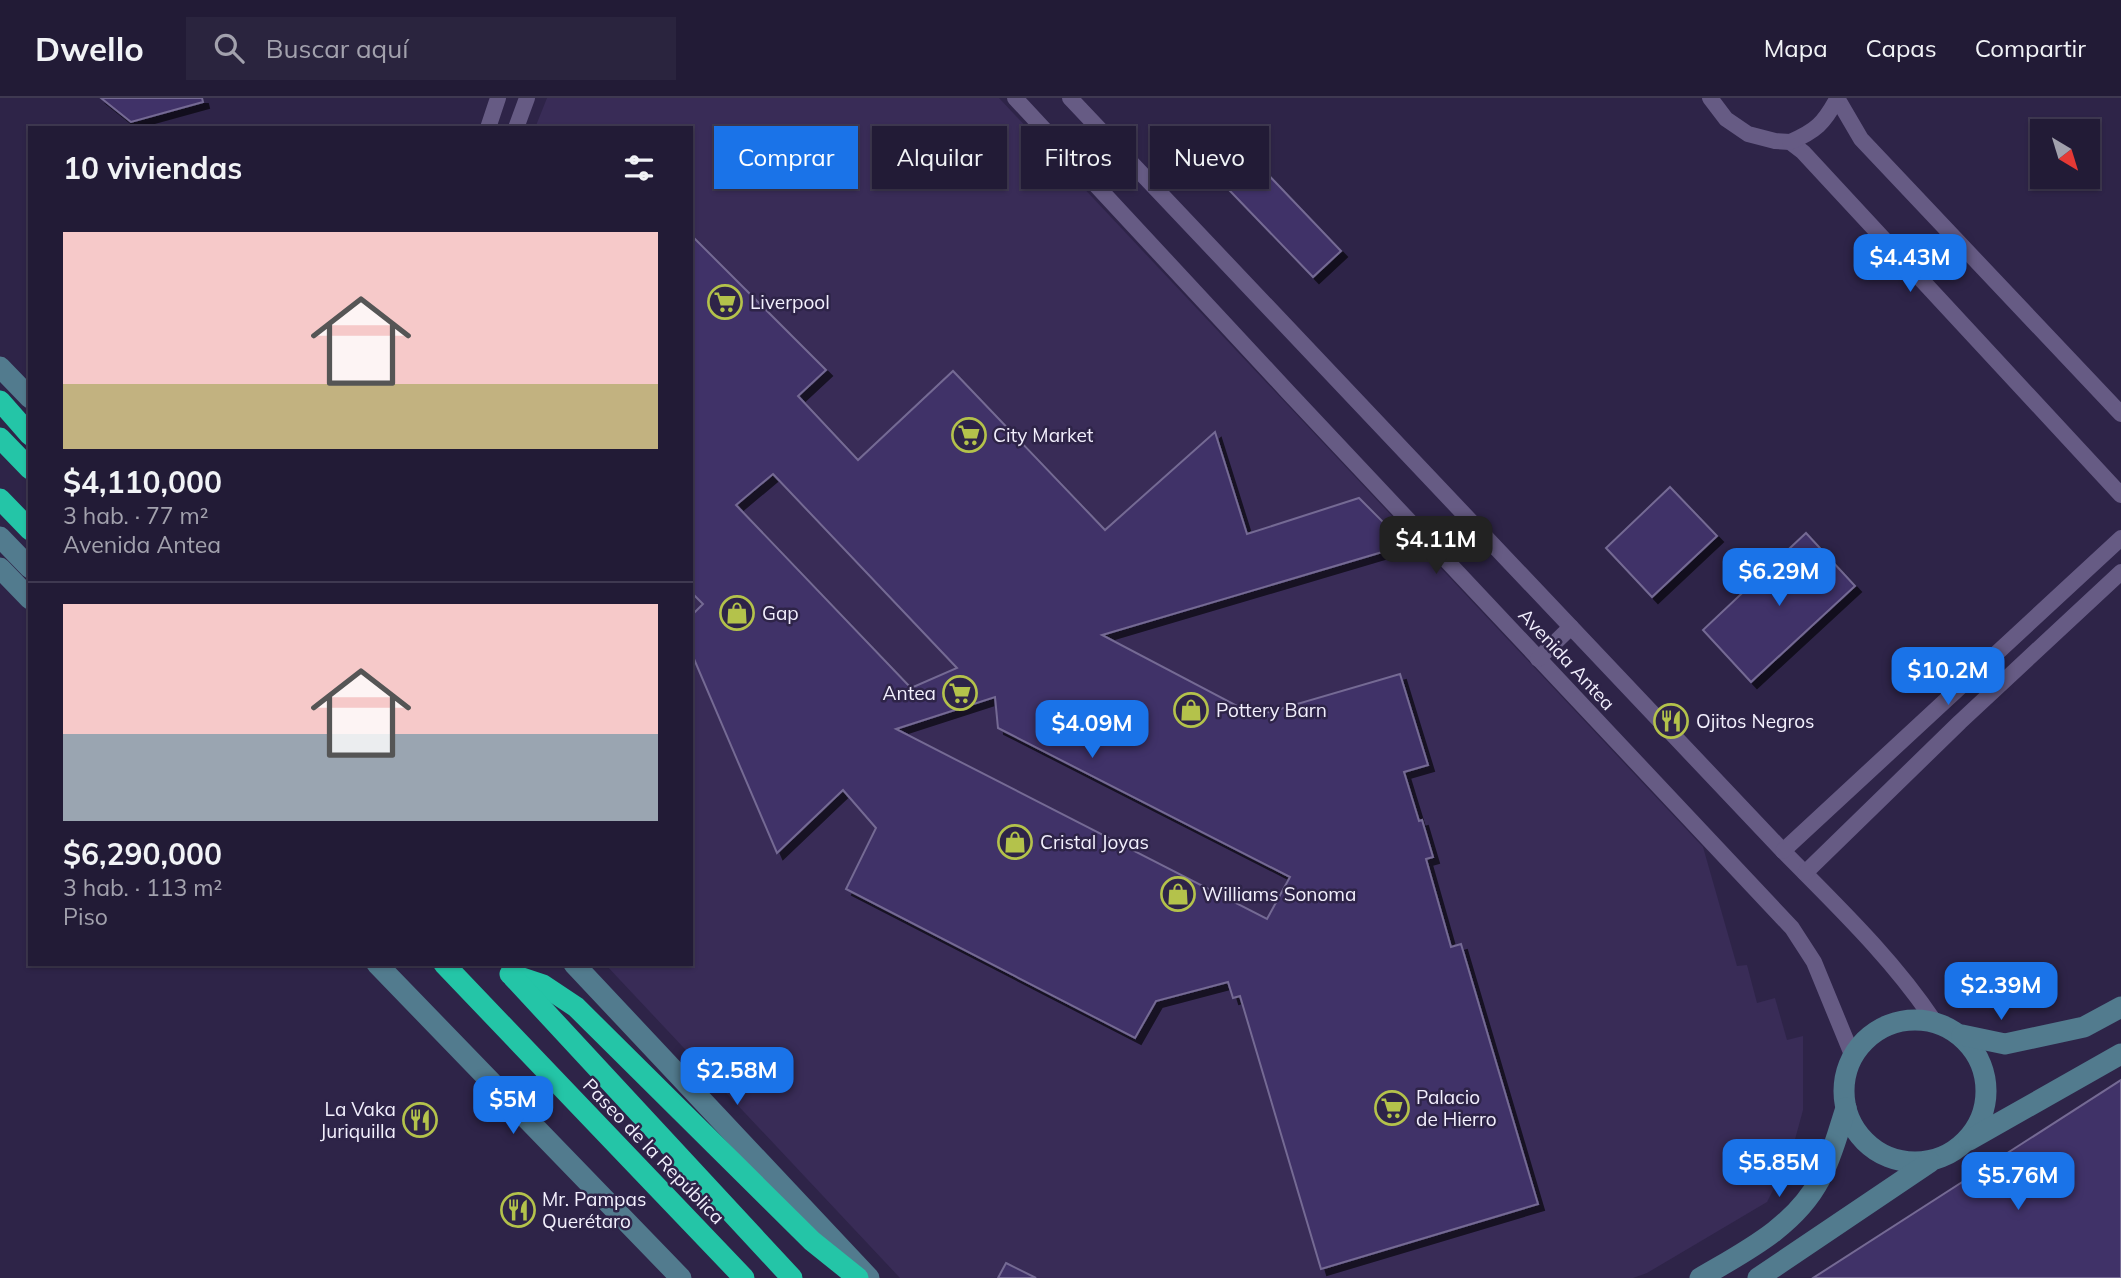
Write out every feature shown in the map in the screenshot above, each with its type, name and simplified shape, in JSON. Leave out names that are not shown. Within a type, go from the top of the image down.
[{"type":"highway","points":[[0,401],[28,433]]},
{"type":"highway","points":[[0,438],[28,467]]},
{"type":"highway","points":[[0,499],[28,528]]},
{"type":"highway","name":"Paseo de la República","points":[[446,966],[744,1278]]},
{"type":"highway","points":[[506,969],[543,985],[576,1007],[812,1241],[858,1278]]},
{"type":"highway","name":"Paseo de la República","points":[[506,969],[792,1278]]},
{"type":"main road","points":[[0,367],[28,396]]},
{"type":"main road","points":[[0,537],[28,566]]},
{"type":"main road","points":[[0,568],[28,597]]},
{"type":"main road","points":[[379,966],[681,1278]]},
{"type":"main road","points":[[576,966],[869,1278]]},
{"type":"main road","points":[[1930,1161],[1908,1163],[1887,1157],[1868,1145],[1854,1128],[1846,1108],[1844,1082],[1853,1056],[1864,1041],[1879,1029],[1896,1022],[1915,1019],[1934,1021],[1962,1035],[2006,1044],[2084,1027],[2121,1007]]},
{"type":"main road","points":[[1962,1035],[1980,1058],[1988,1086],[1984,1116],[1968,1141]]},
{"type":"main road","points":[[1758,1278],[1930,1161],[2121,1054]]},
{"type":"main road","points":[[1700,1278],[1784,1225],[1803,1205],[1819,1182],[1830,1159],[1846,1108]]},
{"type":"street","points":[[489,126],[498,98]]},
{"type":"street","points":[[517,126],[527,98]]},
{"type":"street","name":"Avenida Antea","points":[[1015,98],[1792,928],[1814,962],[1853,1056]]},
{"type":"street","name":"Avenida Antea","points":[[1070,98],[1859,928],[1918,996],[1934,1021]]},
{"type":"street","points":[[1710,98],[1726,119],[1748,134],[1790,142],[1811,133],[1819,126],[1827,118],[1837,99]]},
{"type":"street","points":[[1837,99],[1861,139],[2121,414]]},
{"type":"street","points":[[1790,142],[1803,152],[2121,495]]},
{"type":"street","points":[[1783,851],[2121,538]]},
{"type":"street","points":[[1805,873],[1960,722],[2121,572]]},
{"type":"street","points":[[1538,659],[1571,627]]},
{"type":"street","points":[[1942,702],[1960,722]]},
{"type":"shaded area","name":"Antea","points":[[547,98],[999,98],[1025,126],[1021,126],[1021,189],[1085,189],[1703,847],[1737,966],[1747,965],[1757,1003],[1775,998],[1787,1040],[1803,1036],[1803,1110],[1791,1154],[1767,1202],[1647,1273],[1633,1278],[900,1278],[607,966],[693,966],[693,126],[536,126]]},
{"type":"building","points":[[101,98],[202,98],[203,102],[131,122]]},
{"type":"building","points":[[1269,176],[1341,251],[1313,277],[1228,189],[1269,189]]},
{"type":"building","name":"Antea","points":[[693,237],[826,370],[798,396],[858,460],[953,371],[1105,530],[1215,432],[1247,534],[1359,498],[1406,545],[1102,635],[1256,716],[1400,674],[1428,765],[1404,772],[1433,857],[1426,859],[1451,947],[1461,944],[1538,1204],[1321,1269],[1240,996],[1233,998],[1228,982],[1156,1001],[1135,1038],[846,889],[876,828],[843,790],[777,853],[693,657],[693,614],[703,604],[693,594]],"holes":[[[773,474],[957,668],[911,688],[736,505]],[[995,697],[998,728],[1290,877],[1267,919],[896,729]]]},
{"type":"building","points":[[1670,487],[1717,536],[1652,597],[1606,548]]},
{"type":"building","points":[[1806,533],[1855,586],[1751,682],[1703,630]]},
{"type":"building","points":[[2121,1080],[2121,1278],[1813,1278]]},
{"type":"building","points":[[1006,1263],[1036,1278],[998,1278]]},
{"type":"place","name":"Liverpool","points":[[725,302]]},
{"type":"place","name":"City Market","points":[[969,435]]},
{"type":"place","name":"Gap","points":[[737,613]]},
{"type":"place","name":"Antea","points":[[960,693]]},
{"type":"place","name":"Pottery Barn","points":[[1191,710]]},
{"type":"place","name":"Ojitos Negros","points":[[1671,721]]},
{"type":"place","name":"Cristal Joyas","points":[[1015,842]]},
{"type":"place","name":"Williams Sonoma","points":[[1178,894]]},
{"type":"place","name":"Palacio de Hierro","points":[[1392,1108]]},
{"type":"place","name":"La Vaka Juriquilla","points":[[420,1120]]},
{"type":"place","name":"Mr. Pampas Querétaro","points":[[518,1210]]}]
